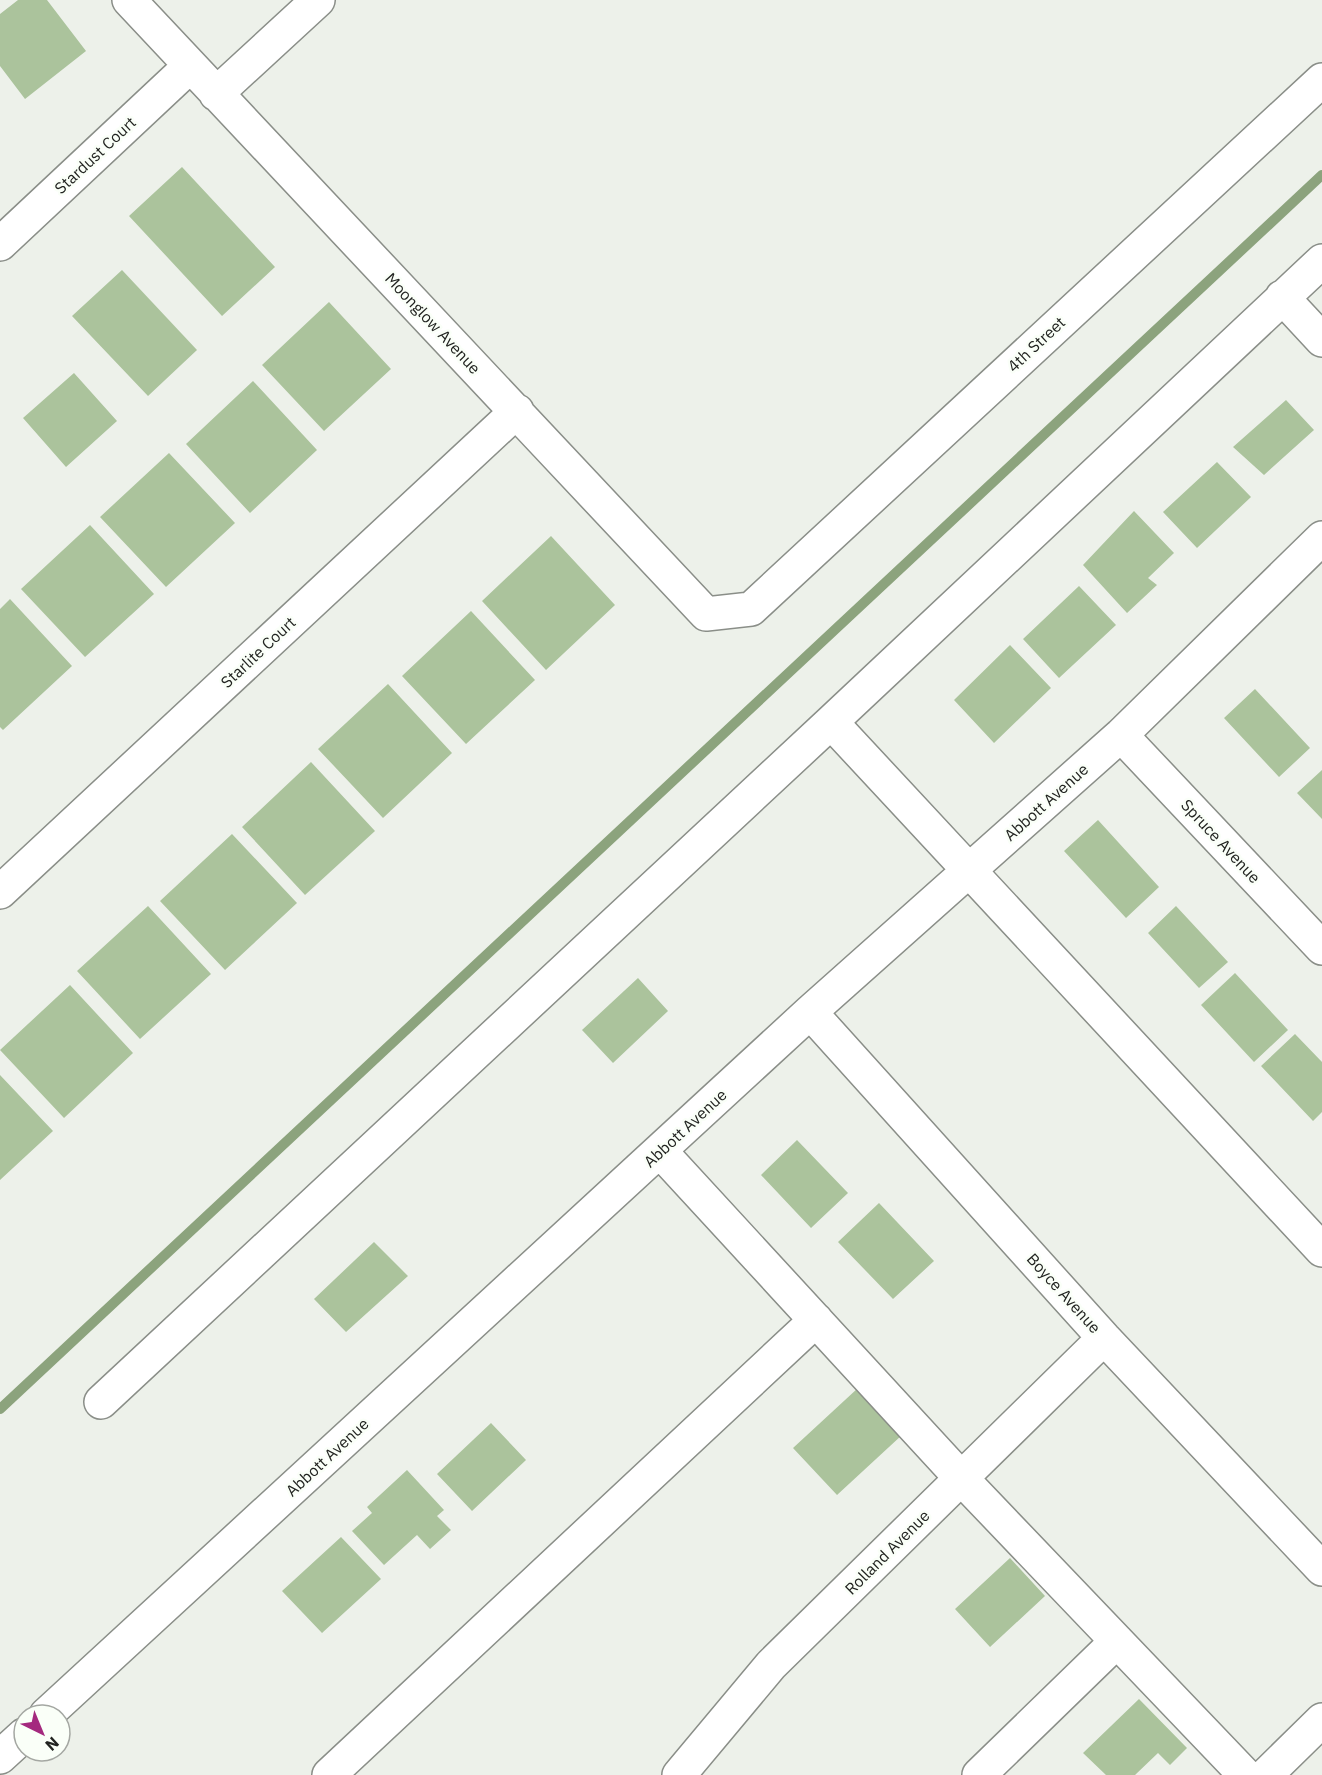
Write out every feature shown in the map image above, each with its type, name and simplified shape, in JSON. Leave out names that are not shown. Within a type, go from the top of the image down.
[{"type":"street","name":"Moonglow Avenue","points":[[129,0],[706,614],[751,609]]},
{"type":"street","points":[[216,94],[318,0]]},
{"type":"street","name":"Stardust Court","points":[[0,244],[190,66]]},
{"type":"street","name":"4th Street","points":[[751,609],[1322,80]]},
{"type":"street","points":[[101,1402],[1322,261]]},
{"type":"street","points":[[1282,297],[1322,340]]},
{"type":"street","name":"Starlite Court","points":[[0,892],[517,411]]},
{"type":"street","name":"Abbott Avenue","points":[[59,1703],[810,1012],[1121,735],[1322,538]]},
{"type":"street","points":[[831,722],[968,872],[1322,1250]]},
{"type":"street","name":"Spruce Avenue","points":[[1121,735],[1322,948]]},
{"type":"street","name":"Boyce Avenue","points":[[810,1012],[1104,1338],[1322,1569]]},
{"type":"street","points":[[660,1151],[962,1478],[1245,1775]]},
{"type":"street","points":[[329,1775],[816,1320]]},
{"type":"street","name":"Rolland Avenue","points":[[679,1775],[771,1665],[1104,1338]]},
{"type":"street","points":[[980,1775],[1117,1641]]},
{"type":"street","points":[[1266,1775],[1322,1720]]},
{"type":"street","points":[[0,1757],[12,1746]]},
{"type":"building","points":[[18,0],[47,0],[86,51],[25,99],[0,66],[0,14]]},
{"type":"building","points":[[182,167],[275,267],[222,316],[129,216]]},
{"type":"building","points":[[122,270],[197,350],[148,396],[72,316]]},
{"type":"building","points":[[329,302],[391,369],[324,431],[262,365]]},
{"type":"building","points":[[74,373],[117,421],[66,467],[23,418]]},
{"type":"building","points":[[253,381],[317,450],[250,513],[186,444]]},
{"type":"building","points":[[1286,400],[1314,430],[1264,475],[1233,447]]},
{"type":"building","points":[[169,453],[235,523],[166,587],[100,517]]},
{"type":"building","points":[[1217,462],[1251,497],[1197,548],[1163,512]]},
{"type":"building","points":[[1134,511],[1174,553],[1148,578],[1157,585],[1127,613],[1083,565]]},
{"type":"building","points":[[90,525],[154,594],[85,657],[21,589]]},
{"type":"building","points":[[551,536],[615,605],[546,670],[482,601]]},
{"type":"building","points":[[1079,586],[1116,625],[1059,678],[1023,639]]},
{"type":"building","points":[[10,599],[72,666],[3,730],[0,727],[0,609]]},
{"type":"building","points":[[471,611],[535,680],[466,744],[402,676]]},
{"type":"building","points":[[1010,645],[1051,688],[994,743],[954,700]]},
{"type":"building","points":[[388,684],[452,753],[383,818],[318,749]]},
{"type":"building","points":[[1255,689],[1310,748],[1279,777],[1224,718]]},
{"type":"building","points":[[311,762],[375,831],[305,895],[242,827]]},
{"type":"building","points":[[1322,770],[1322,819],[1297,793]]},
{"type":"building","points":[[1098,820],[1159,887],[1126,918],[1064,851]]},
{"type":"building","points":[[232,834],[297,903],[225,970],[160,901]]},
{"type":"building","points":[[148,906],[211,974],[140,1039],[77,971]]},
{"type":"building","points":[[1176,906],[1228,962],[1199,988],[1148,933]]},
{"type":"building","points":[[1235,973],[1288,1030],[1254,1062],[1201,1005]]},
{"type":"building","points":[[638,978],[668,1011],[613,1063],[582,1030]]},
{"type":"building","points":[[70,985],[133,1053],[64,1118],[0,1050]]},
{"type":"building","points":[[1295,1034],[1322,1062],[1322,1112],[1313,1121],[1261,1066]]},
{"type":"building","points":[[0,1075],[53,1131],[0,1180]]},
{"type":"building","points":[[797,1140],[848,1193],[811,1228],[761,1175]]},
{"type":"building","points":[[879,1203],[934,1261],[893,1299],[838,1242]]},
{"type":"building","points":[[374,1242],[408,1276],[346,1332],[314,1299]]},
{"type":"building","points":[[858,1388],[902,1435],[837,1495],[793,1448]]},
{"type":"building","points":[[491,1423],[526,1460],[472,1511],[437,1474]]},
{"type":"building","points":[[407,1470],[444,1510],[437,1516],[451,1530],[430,1549],[417,1535],[384,1565],[352,1531],[372,1513],[367,1507]]},
{"type":"building","points":[[341,1537],[381,1579],[322,1633],[282,1591]]},
{"type":"building","points":[[1010,1558],[1045,1596],[990,1647],[955,1609]]},
{"type":"building","points":[[1139,1699],[1187,1748],[1170,1765],[1158,1753],[1135,1775],[1106,1775],[1083,1753]]},
{"type":"waterway","points":[[0,1409],[1322,175]]}]
